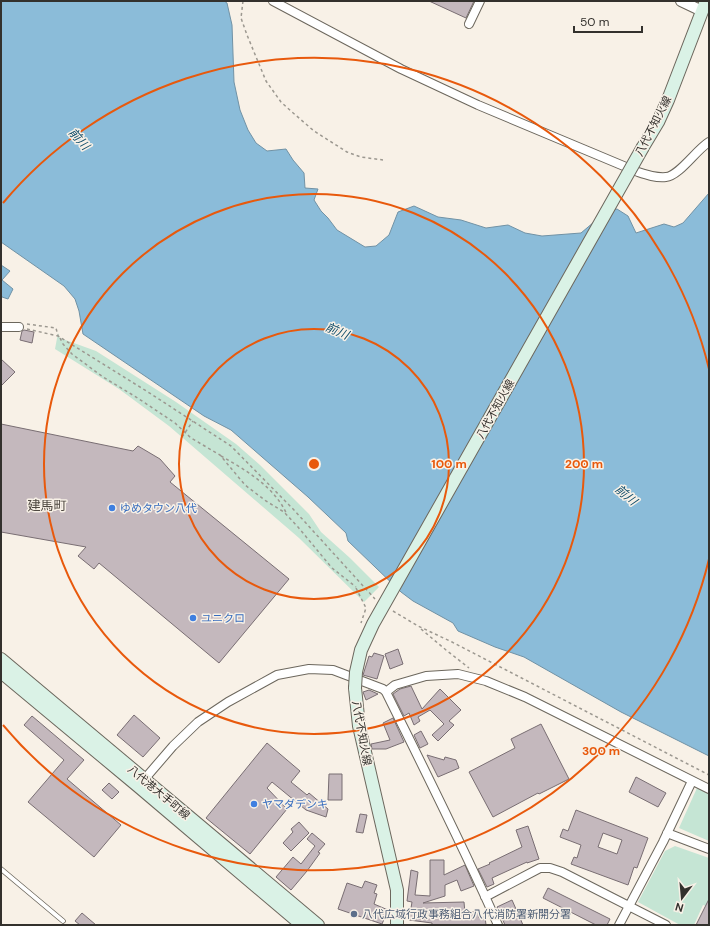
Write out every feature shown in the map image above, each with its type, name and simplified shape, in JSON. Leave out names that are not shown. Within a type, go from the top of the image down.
[{"type":"main road","name":"八代不知火線","points":[[397,925],[397,890],[359,726],[355,688],[356,672],[361,650],[373,624],[658,122],[706,9]]},
{"type":"main road","name":"八代港大手町線","points":[[1,659],[302,925]]},
{"type":"main road","name":"八代港大手町線","points":[[1,672],[318,925]]},
{"type":"street","points":[[273,1],[401,69],[478,105],[653,177],[667,177],[678,171],[709,142]]},
{"type":"street","points":[[469,24],[480,1]]},
{"type":"street","points":[[681,1],[706,9]]},
{"type":"street","points":[[1,327],[23,326]]},
{"type":"street","points":[[141,783],[173,746],[198,722],[228,702],[277,675],[309,669],[333,670],[383,689],[386,692],[498,925]]},
{"type":"street","points":[[386,692],[395,685],[426,676],[458,674],[486,681],[525,697],[709,789]]},
{"type":"street","points":[[619,925],[667,833],[692,781]]},
{"type":"street","points":[[667,833],[709,849]]},
{"type":"street","points":[[485,896],[540,868],[550,868],[562,872],[666,925]]},
{"type":"lane","points":[[1,869],[63,921]]},
{"type":"path","points":[[243,1],[241,18],[247,35],[266,81],[281,102],[314,131],[347,152],[361,157],[383,160]]},
{"type":"path","points":[[23,326],[59,337],[231,446],[294,510],[374,598],[380,602]]},
{"type":"path","points":[[23,326],[56,328],[63,344],[72,354],[106,379],[175,423],[191,438],[236,464],[266,486],[284,507],[288,517]]},
{"type":"path","points":[[182,437],[192,421]]},
{"type":"path","points":[[220,455],[245,485],[266,501],[284,512],[332,568],[356,586],[366,608],[360,627]]},
{"type":"path","points":[[390,610],[418,626],[452,642],[709,775]]},
{"type":"path","points":[[418,626],[469,668]]},
{"type":"green space","points":[[58,333],[60,338],[96,351],[176,402],[236,444],[260,465],[309,514],[321,532],[379,587],[364,602],[299,538],[169,426],[119,389],[55,349]]},
{"type":"green space","points":[[697,788],[709,794],[709,841],[679,828]]},
{"type":"green space","points":[[675,846],[709,858],[709,907],[703,905],[694,925],[680,925],[638,902],[665,851]]},
{"type":"water","name":"前川","points":[[1,1],[224,1],[227,3],[232,25],[234,82],[240,110],[248,130],[256,143],[267,151],[286,149],[304,173],[305,188],[318,189],[314,200],[321,211],[337,230],[365,247],[376,246],[389,235],[398,212],[414,206],[438,217],[461,220],[486,228],[508,225],[525,233],[542,236],[581,233],[594,222],[601,212],[617,209],[628,216],[636,233],[664,224],[674,227],[683,223],[709,193],[709,756],[621,712],[524,657],[495,647],[458,631],[453,623],[413,601],[401,592],[348,541],[346,533],[308,497],[231,430],[204,416],[83,334],[79,311],[75,299],[64,286],[1,242]]},
{"type":"water","points":[[1,265],[10,271],[2,280],[13,289],[8,299],[2,297],[1,295]]},
{"type":"building","points":[[429,1],[474,1],[466,18]]},
{"type":"building","points":[[22,331],[34,332],[32,343],[20,340]]},
{"type":"building","points":[[1,359],[15,372],[1,386]]},
{"type":"building","points":[[1,424],[133,451],[138,446],[160,459],[175,476],[170,482],[289,579],[219,663],[99,563],[94,569],[78,556],[86,547],[1,532]]},
{"type":"building","points":[[398,649],[403,664],[390,669],[385,654]]},
{"type":"building","points":[[374,653],[384,656],[377,679],[363,675],[369,656],[372,657]]},
{"type":"building","points":[[411,686],[422,709],[440,689],[461,710],[449,721],[454,725],[438,741],[432,735],[444,724],[430,710],[418,717],[420,721],[414,725],[409,713],[404,716],[393,694],[400,689]]},
{"type":"building","points":[[369,690],[378,694],[366,700],[363,692]]},
{"type":"building","points":[[134,715],[160,738],[143,757],[117,735]]},
{"type":"building","points":[[32,716],[84,760],[67,779],[121,825],[94,857],[28,802],[64,760],[24,725]]},
{"type":"building","points":[[393,718],[404,742],[386,749],[372,749],[371,744],[390,740],[383,723]]},
{"type":"building","points":[[541,724],[569,779],[539,794],[538,793],[493,817],[469,772],[515,748],[511,739]]},
{"type":"building","points":[[421,731],[428,744],[420,748],[414,735]]},
{"type":"building","name":"ヤマダデンキ","points":[[267,743],[300,771],[291,782],[307,795],[309,793],[328,809],[326,817],[306,810],[272,782],[267,788],[287,809],[250,854],[206,818]]},
{"type":"building","points":[[427,755],[444,760],[445,757],[456,760],[459,768],[438,777]]},
{"type":"building","points":[[329,774],[342,774],[342,800],[328,800]]},
{"type":"building","points":[[636,777],[666,793],[658,807],[629,792]]},
{"type":"building","points":[[109,783],[119,792],[112,799],[102,790]]},
{"type":"building","points":[[576,810],[648,838],[637,868],[634,867],[628,885],[571,864],[574,857],[577,858],[581,845],[560,837],[563,829],[568,831]],"holes":[[[603,833],[622,840],[617,854],[598,847]]]},
{"type":"building","points":[[360,814],[367,815],[363,833],[356,832]]},
{"type":"building","points":[[299,822],[309,833],[291,851],[283,843],[293,832],[291,829]]},
{"type":"building","points":[[528,826],[539,859],[527,862],[492,878],[494,884],[487,887],[478,869],[522,847],[516,830]]},
{"type":"building","points":[[312,833],[325,844],[318,852],[320,853],[307,871],[291,890],[276,877],[293,857],[301,864],[315,846],[307,839]]},
{"type":"building","points":[[430,860],[444,860],[444,875],[465,865],[474,886],[461,891],[457,880],[445,885],[445,896],[423,903],[464,902],[465,913],[478,911],[479,918],[485,917],[486,925],[432,925],[432,923],[409,920],[412,902],[407,901],[411,870],[418,872],[415,895],[430,896]]},
{"type":"building","points":[[365,881],[377,885],[374,893],[377,894],[374,904],[388,910],[382,924],[338,909],[347,883],[362,888]]},
{"type":"building","points":[[548,888],[610,919],[607,925],[596,925],[543,898]]},
{"type":"building","points":[[709,899],[709,925],[696,925]]},
{"type":"building","points":[[512,900],[523,925],[505,925],[497,907]]},
{"type":"building","points":[[82,913],[96,925],[80,925],[75,921]]},
{"type":"place","name":"ゆめタウン八代","points":[[112,508]]},
{"type":"place","name":"ユニクロ","points":[[193,618]]},
{"type":"place","name":"ヤマダデンキ","points":[[254,804]]},
{"type":"place","name":"八代広域行政事務組合八代消防署新開分署","points":[[354,914]]},
{"type":"district","name":"建馬町","points":[[47,505]]}]
